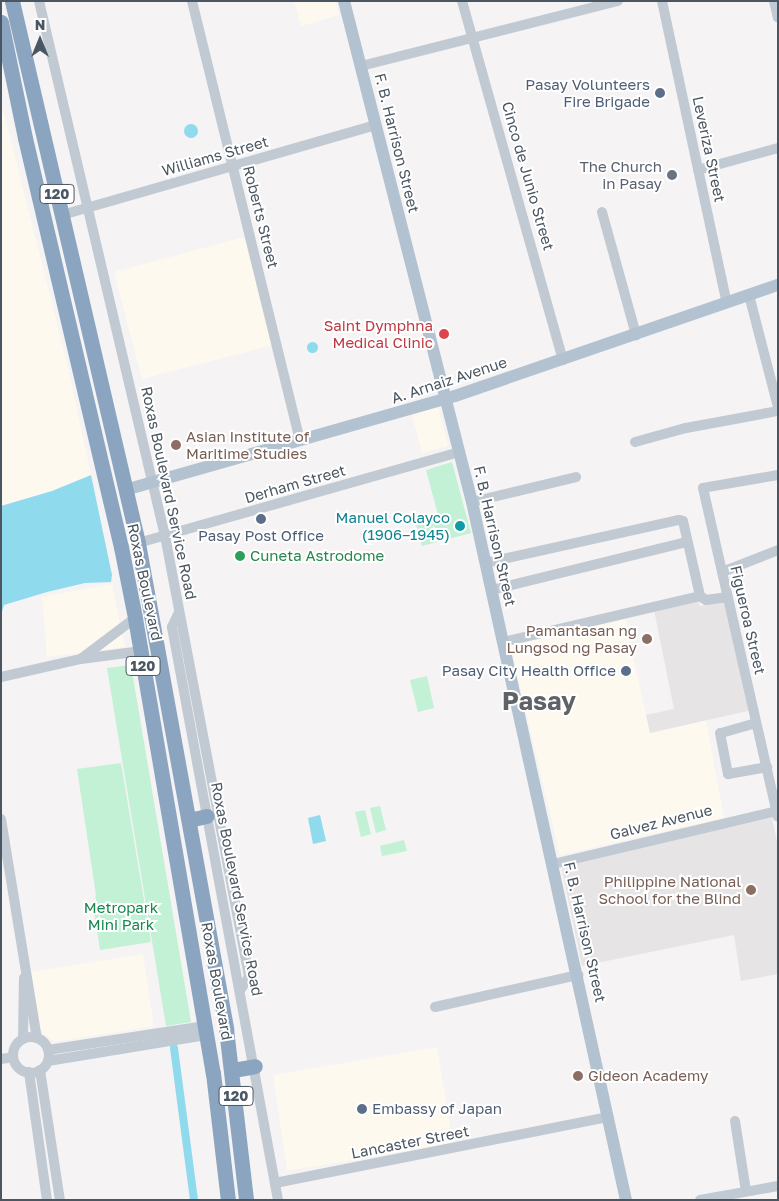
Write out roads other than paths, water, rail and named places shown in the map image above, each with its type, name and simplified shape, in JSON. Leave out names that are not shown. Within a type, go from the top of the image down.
[{"type":"highway","name":"Roxas Boulevard","points":[[12,1],[138,543],[189,820],[232,1070],[246,1199]]},
{"type":"highway","name":"Roxas Boulevard","points":[[1,22],[25,138],[121,547],[135,618],[205,1030],[228,1200]]},
{"type":"highway","points":[[189,820],[207,816]]},
{"type":"highway","points":[[232,1070],[255,1066]]},
{"type":"main road","name":"F. B. Harrison Street","points":[[344,1],[472,502],[626,1200]]},
{"type":"main road","name":"Roxas Boulevard","points":[[1,55],[25,138]]},
{"type":"main road","name":"A. Arnaiz Avenue","points":[[125,490],[445,400],[778,285]]},
{"type":"street","name":"Roxas Boulevard Service Road","points":[[39,1],[165,536],[179,612],[172,627],[241,989],[278,1200]]},
{"type":"street","name":"Roberts Street","points":[[192,1],[300,441]]},
{"type":"street","name":"Cinco de Junio Street","points":[[462,1],[563,360]]},
{"type":"street","points":[[361,66],[618,1]]},
{"type":"street","name":"Leveriza Street","points":[[662,1],[727,303]]},
{"type":"street","points":[[774,1],[778,18]]},
{"type":"street","name":"Williams Street","points":[[62,215],[376,125]]},
{"type":"street","points":[[698,170],[778,148]]},
{"type":"street","points":[[602,212],[636,335]]},
{"type":"street","points":[[635,442],[686,428],[778,409],[774,377],[749,295]]},
{"type":"street","name":"Derham Street","points":[[138,543],[459,452]]},
{"type":"street","name":"Figueroa Street","points":[[777,813],[703,488],[778,474]]},
{"type":"street","points":[[472,502],[576,477]]},
{"type":"street","points":[[485,563],[683,521],[700,596],[706,600],[728,598]]},
{"type":"street","points":[[491,590],[687,542]]},
{"type":"street","points":[[722,572],[778,550]]},
{"type":"street","points":[[503,642],[700,596]]},
{"type":"street","points":[[179,612],[200,706],[249,977],[241,989]]},
{"type":"street","points":[[81,659],[135,618]]},
{"type":"street","points":[[1,678],[81,659],[141,651]]},
{"type":"street","points":[[756,723],[720,733],[728,774],[767,767]]},
{"type":"street","name":"Galvez Avenue","points":[[553,864],[777,813]]},
{"type":"street","points":[[1,819],[24,972],[33,1004],[37,1038],[48,1050],[48,1061]]},
{"type":"street","points":[[23,1039],[24,972]]},
{"type":"street","points":[[435,1007],[578,976]]},
{"type":"street","points":[[37,1038],[23,1039],[15,1047],[13,1058],[18,1068],[29,1072],[40,1070],[48,1061],[205,1030]]},
{"type":"street","points":[[48,1050],[159,1038]]},
{"type":"street","points":[[1,1059],[13,1058]]},
{"type":"street","points":[[40,1070],[60,1200]]},
{"type":"street","points":[[29,1072],[47,1200]]},
{"type":"street","name":"Lancaster Street","points":[[275,1183],[609,1117]]},
{"type":"street","points":[[735,1121],[746,1191]]},
{"type":"street","points":[[700,1200],[778,1186]]},
{"type":"water","points":[[191,124],[196,126],[198,131],[196,136],[191,138],[186,136],[184,131],[186,126]]},
{"type":"water","points":[[310,342],[314,342],[317,347],[316,351],[310,352],[307,349],[307,345]]},
{"type":"water","points":[[91,475],[112,575],[111,582],[85,583],[47,592],[4,605],[1,615],[1,506],[52,491]]},
{"type":"water","points":[[320,815],[326,841],[313,844],[308,818]]},
{"type":"waterway","points":[[174,1048],[194,1200]]},
{"type":"place","name":"Pasay Volunteers Fire Brigade","points":[[660,93]]},
{"type":"place","name":"The Church in Pasay","points":[[672,175]]},
{"type":"place","name":"Saint Dymphna Medical Clinic","points":[[444,334]]},
{"type":"place","name":"Asian Institute of Maritime Studies","points":[[176,445]]},
{"type":"place","name":"Pasay Post Office","points":[[261,519]]},
{"type":"place","name":"Manuel Colayco (1906–1945)","points":[[460,526]]},
{"type":"place","name":"Cuneta Astrodome","points":[[240,556]]},
{"type":"place","name":"Pamantasan ng Lungsod ng Pasay","points":[[647,639]]},
{"type":"place","name":"Pasay City Health Office","points":[[626,671]]},
{"type":"place","name":"Philippine National School for the Blind","points":[[751,890]]},
{"type":"place","name":"Gideon Academy","points":[[578,1076]]},
{"type":"place","name":"Embassy of Japan","points":[[362,1109]]},
{"type":"district","name":"Pasay","points":[[539,701]]},
{"type":"park label","name":"Metropark Mini Park","points":[[121,916]]}]
